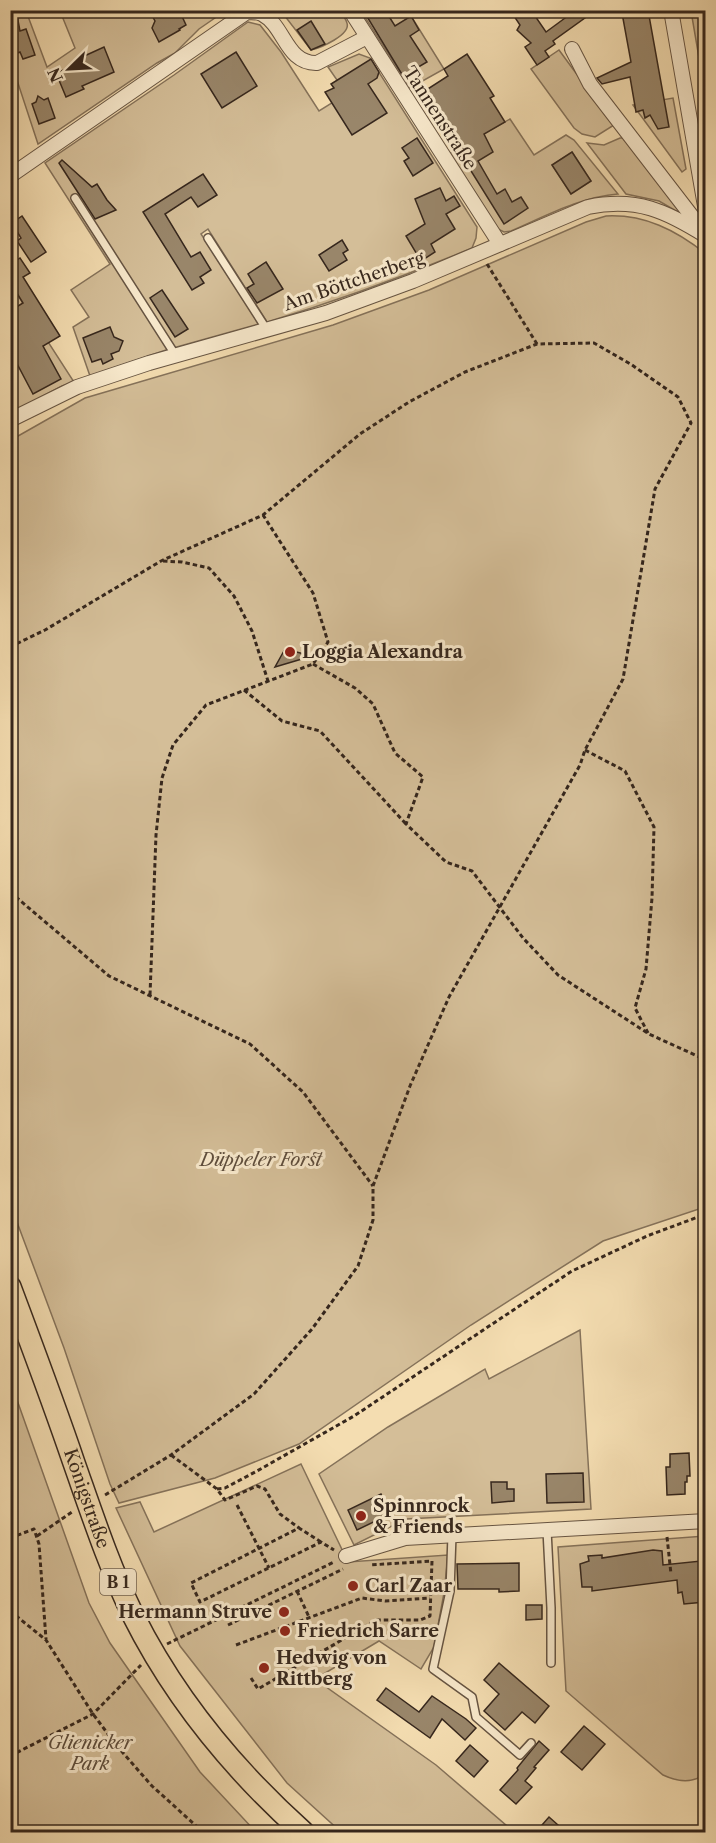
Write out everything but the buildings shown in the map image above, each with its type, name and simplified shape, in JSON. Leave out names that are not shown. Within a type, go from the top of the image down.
[{"type":"main road","name":"Königstraße","points":[[10,1287],[110,1563],[133,1615],[178,1691],[206,1730],[269,1802],[303,1833]]},
{"type":"street","name":"Tannenstraße","points":[[350,10],[500,244]]},
{"type":"street","points":[[671,10],[705,212]]},
{"type":"street","points":[[10,176],[247,12],[260,13],[269,19],[297,57],[310,63],[317,63],[367,38]]},
{"type":"street","name":"Am Böttcherberg","points":[[572,49],[590,84],[705,235]]},
{"type":"street","name":"Am Böttcherberg","points":[[10,420],[77,387],[148,363],[326,313],[413,282],[588,207],[615,203],[642,205],[679,219],[705,235]]},
{"type":"street","points":[[347,1561],[405,1538],[705,1521]]},
{"type":"lane","points":[[75,198],[176,356]]},
{"type":"lane","points":[[208,238],[267,330]]},
{"type":"lane","points":[[547,1530],[551,1663]]},
{"type":"lane","points":[[452,1535],[450,1591],[433,1669],[472,1697],[477,1718],[520,1755],[531,1743]]},
{"type":"path","points":[[479,253],[537,344]]},
{"type":"path","points":[[10,647],[45,630],[161,561],[263,515],[360,434],[409,402],[465,372],[537,344],[594,343],[632,365],[678,397],[691,423],[655,489],[622,679],[585,750],[580,765],[501,909],[449,997],[410,1086],[373,1186],[373,1221],[358,1266],[312,1329],[254,1394],[171,1455],[115,1489]]},
{"type":"path","points":[[150,995],[156,835],[162,778],[174,745],[206,705],[313,664],[328,642],[313,593],[263,515]]},
{"type":"path","points":[[161,561],[182,562],[209,568],[234,596],[248,622],[268,681]]},
{"type":"path","points":[[313,664],[355,688],[373,704],[395,753],[423,777],[406,825]]},
{"type":"path","points":[[244,690],[282,721],[320,731],[406,825],[446,862],[472,871],[523,939],[558,975],[649,1034],[705,1060]]},
{"type":"path","points":[[585,750],[625,771],[654,827],[652,898],[646,969],[635,1008],[649,1034]]},
{"type":"path","points":[[10,892],[109,976],[250,1044],[303,1092],[373,1186]]},
{"type":"path","points":[[217,1489],[225,1488],[257,1471],[354,1416],[572,1271],[647,1236],[705,1214]]},
{"type":"path","points":[[171,1455],[217,1489],[225,1500],[257,1486],[265,1490],[280,1514],[347,1561]]},
{"type":"path","points":[[37,1536],[45,1533],[64,1515],[88,1504]]},
{"type":"path","points":[[237,1505],[269,1568]]},
{"type":"path","points":[[298,1528],[191,1583],[200,1602],[321,1542]]},
{"type":"path","points":[[10,1538],[34,1529],[37,1536],[46,1640]]},
{"type":"path","points":[[667,1539],[671,1574]]},
{"type":"path","points":[[10,1756],[93,1714],[153,1651],[347,1561]]},
{"type":"path","points":[[228,1625],[297,1591],[347,1561]]},
{"type":"path","points":[[251,1678],[258,1689],[376,1620],[425,1619],[430,1616],[432,1561],[361,1565]]},
{"type":"path","points":[[297,1591],[309,1617]]},
{"type":"path","points":[[236,1645],[362,1598],[385,1601],[430,1598]]},
{"type":"path","points":[[10,1611],[46,1640],[93,1714],[117,1746],[152,1786],[203,1833]]},
{"type":"green space","points":[[26,11],[47,67],[75,48],[60,11],[225,11],[199,29],[175,53],[38,144],[11,68],[10,19]]},
{"type":"green space","points":[[281,11],[340,11],[347,28],[334,40],[311,50]]},
{"type":"green space","points":[[361,11],[420,11],[411,16],[444,69],[410,88]]},
{"type":"green space","points":[[691,11],[705,11],[705,93]]},
{"type":"green space","points":[[248,22],[260,25],[281,52],[319,111],[340,98],[337,80],[328,67],[359,54],[370,58],[477,227],[472,248],[371,288],[267,322],[208,229],[201,234],[259,324],[166,350],[90,376],[73,327],[89,317],[71,290],[110,264],[45,163]]},
{"type":"green space","points":[[559,50],[614,125],[595,137],[582,134],[574,128],[531,69]]},
{"type":"green space","points":[[673,98],[686,169],[682,172],[633,105]]},
{"type":"green space","points":[[510,119],[534,155],[566,135],[574,140],[618,194],[577,203],[504,232],[498,229],[450,153]],"holes":[[[572,152],[591,181],[571,194],[552,165]]]},
{"type":"green space","points":[[624,138],[683,215],[659,201],[626,194],[587,143],[604,145]]},
{"type":"green space","name":"Düppeler Forst","points":[[606,216],[633,218],[659,225],[706,254],[705,1207],[603,1241],[471,1325],[299,1444],[215,1478],[119,1503],[110,1484],[64,1348],[11,1206],[11,440],[85,398],[333,325],[429,290],[586,222]]},
{"type":"green space","points":[[10,283],[74,382],[11,413]]},
{"type":"green space","points":[[580,1330],[591,1509],[406,1519],[354,1545],[319,1474],[388,1427],[485,1369],[489,1379]]},
{"type":"green space","name":"Glienicker Park","points":[[11,1383],[89,1603],[110,1643],[200,1772],[256,1832],[11,1832]]},
{"type":"green space","points":[[301,1464],[348,1562],[448,1555],[434,1647],[421,1669],[379,1641],[315,1679],[436,1765],[514,1832],[341,1832],[287,1783],[180,1646],[116,1508],[140,1502],[154,1532]]},
{"type":"green space","points":[[705,1536],[706,1773],[696,1779],[680,1780],[663,1775],[566,1691],[558,1547]]},
{"type":"place","name":"Loggia Alexandra","points":[[290,652]]},
{"type":"place","name":"Spinnrock & Friends","points":[[361,1516]]},
{"type":"place","name":"Carl Zaar","points":[[353,1586]]},
{"type":"place","name":"Hermann Struve","points":[[284,1612]]},
{"type":"place","name":"Friedrich Sarre","points":[[285,1631]]},
{"type":"place","name":"Hedwig von Rittberg","points":[[264,1668]]}]
